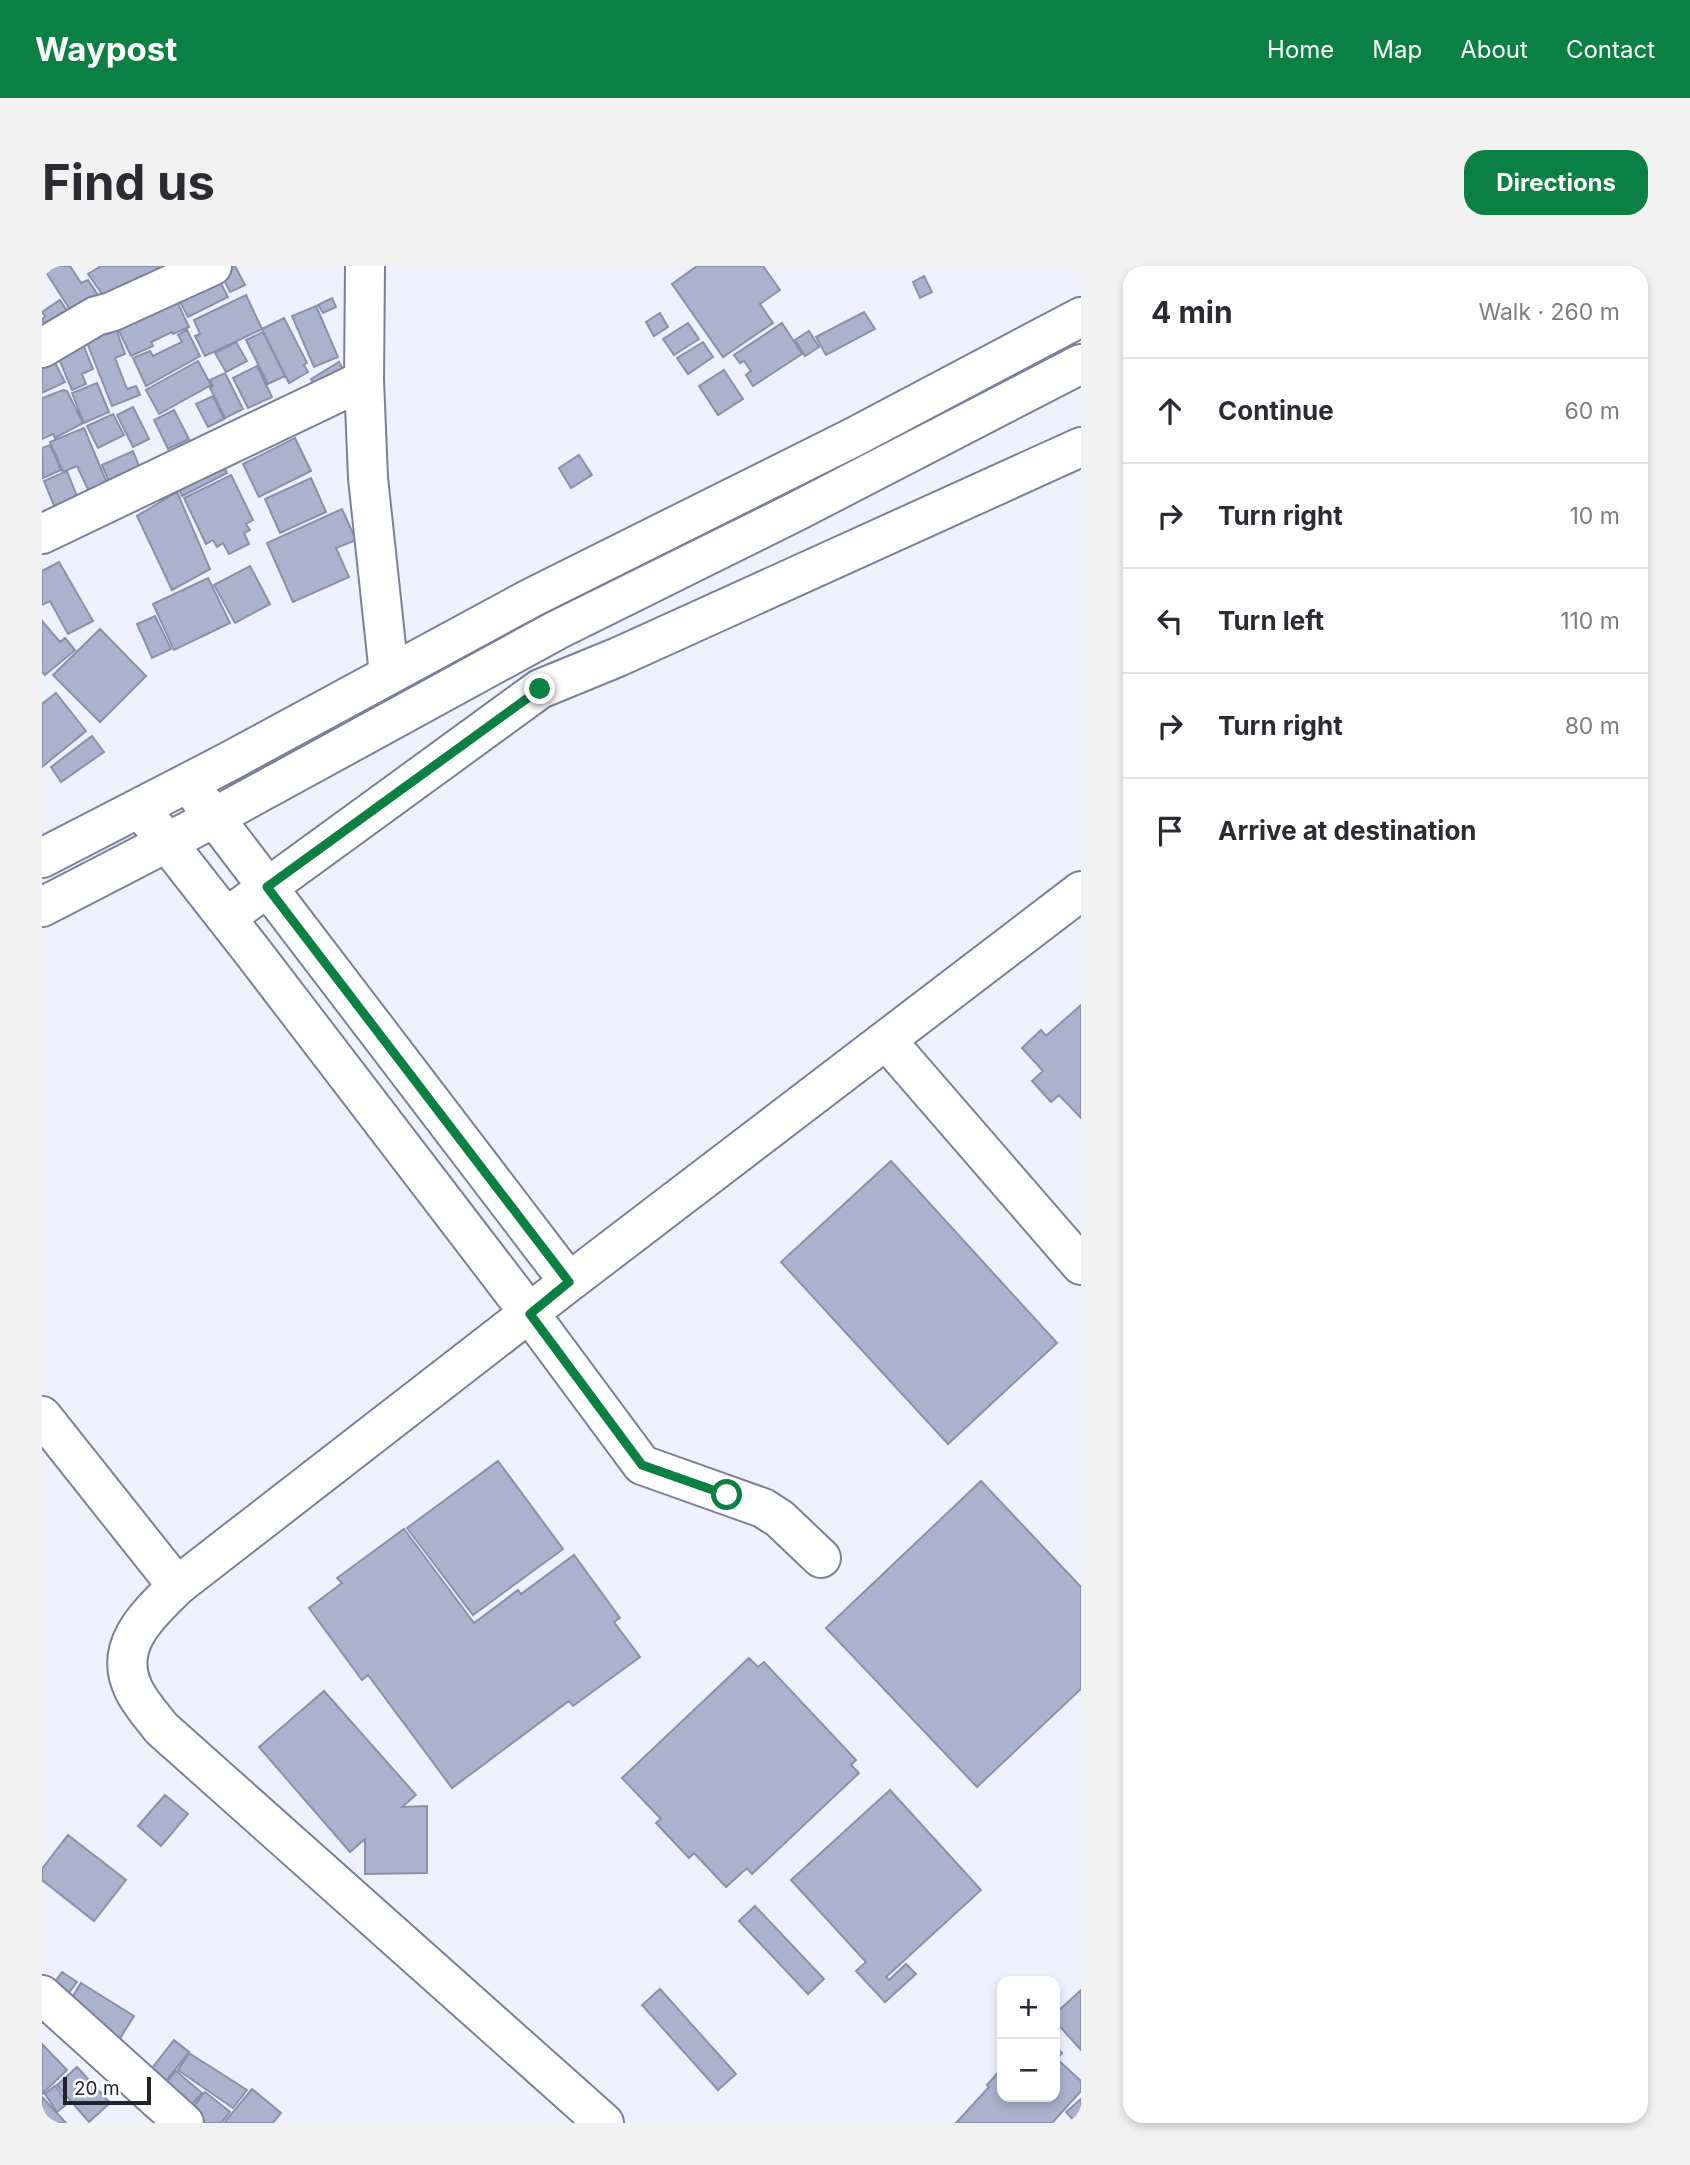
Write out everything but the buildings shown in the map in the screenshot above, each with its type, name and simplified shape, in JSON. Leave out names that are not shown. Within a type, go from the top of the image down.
[{"type":"main road","points":[[42,348],[96,316],[111,312],[212,266]]},
{"type":"main road","points":[[373,272],[364,380],[368,478],[389,674]]},
{"type":"main road","points":[[42,858],[188,783],[531,598],[854,437],[1081,317]]},
{"type":"main road","points":[[42,907],[168,842],[557,630],[830,494],[1081,364]]},
{"type":"main road","points":[[42,534],[364,380]]},
{"type":"main road","points":[[227,917],[540,689],[618,657],[1081,447]]},
{"type":"main road","points":[[188,783],[569,1282]]},
{"type":"main road","points":[[140,808],[227,917],[642,1465],[763,1508],[780,1519],[821,1558]]},
{"type":"main road","points":[[604,2123],[161,1728],[132,1688],[126,1656],[137,1631],[177,1586],[1081,891]]},
{"type":"main road","points":[[886,1040],[1081,1265]]},
{"type":"main road","points":[[42,1416],[177,1586]]},
{"type":"main road","points":[[42,1995],[184,2123]]},
{"type":"route","points":[[540,689],[267,887],[569,1282],[530,1314],[642,1465],[727,1495]]}]
